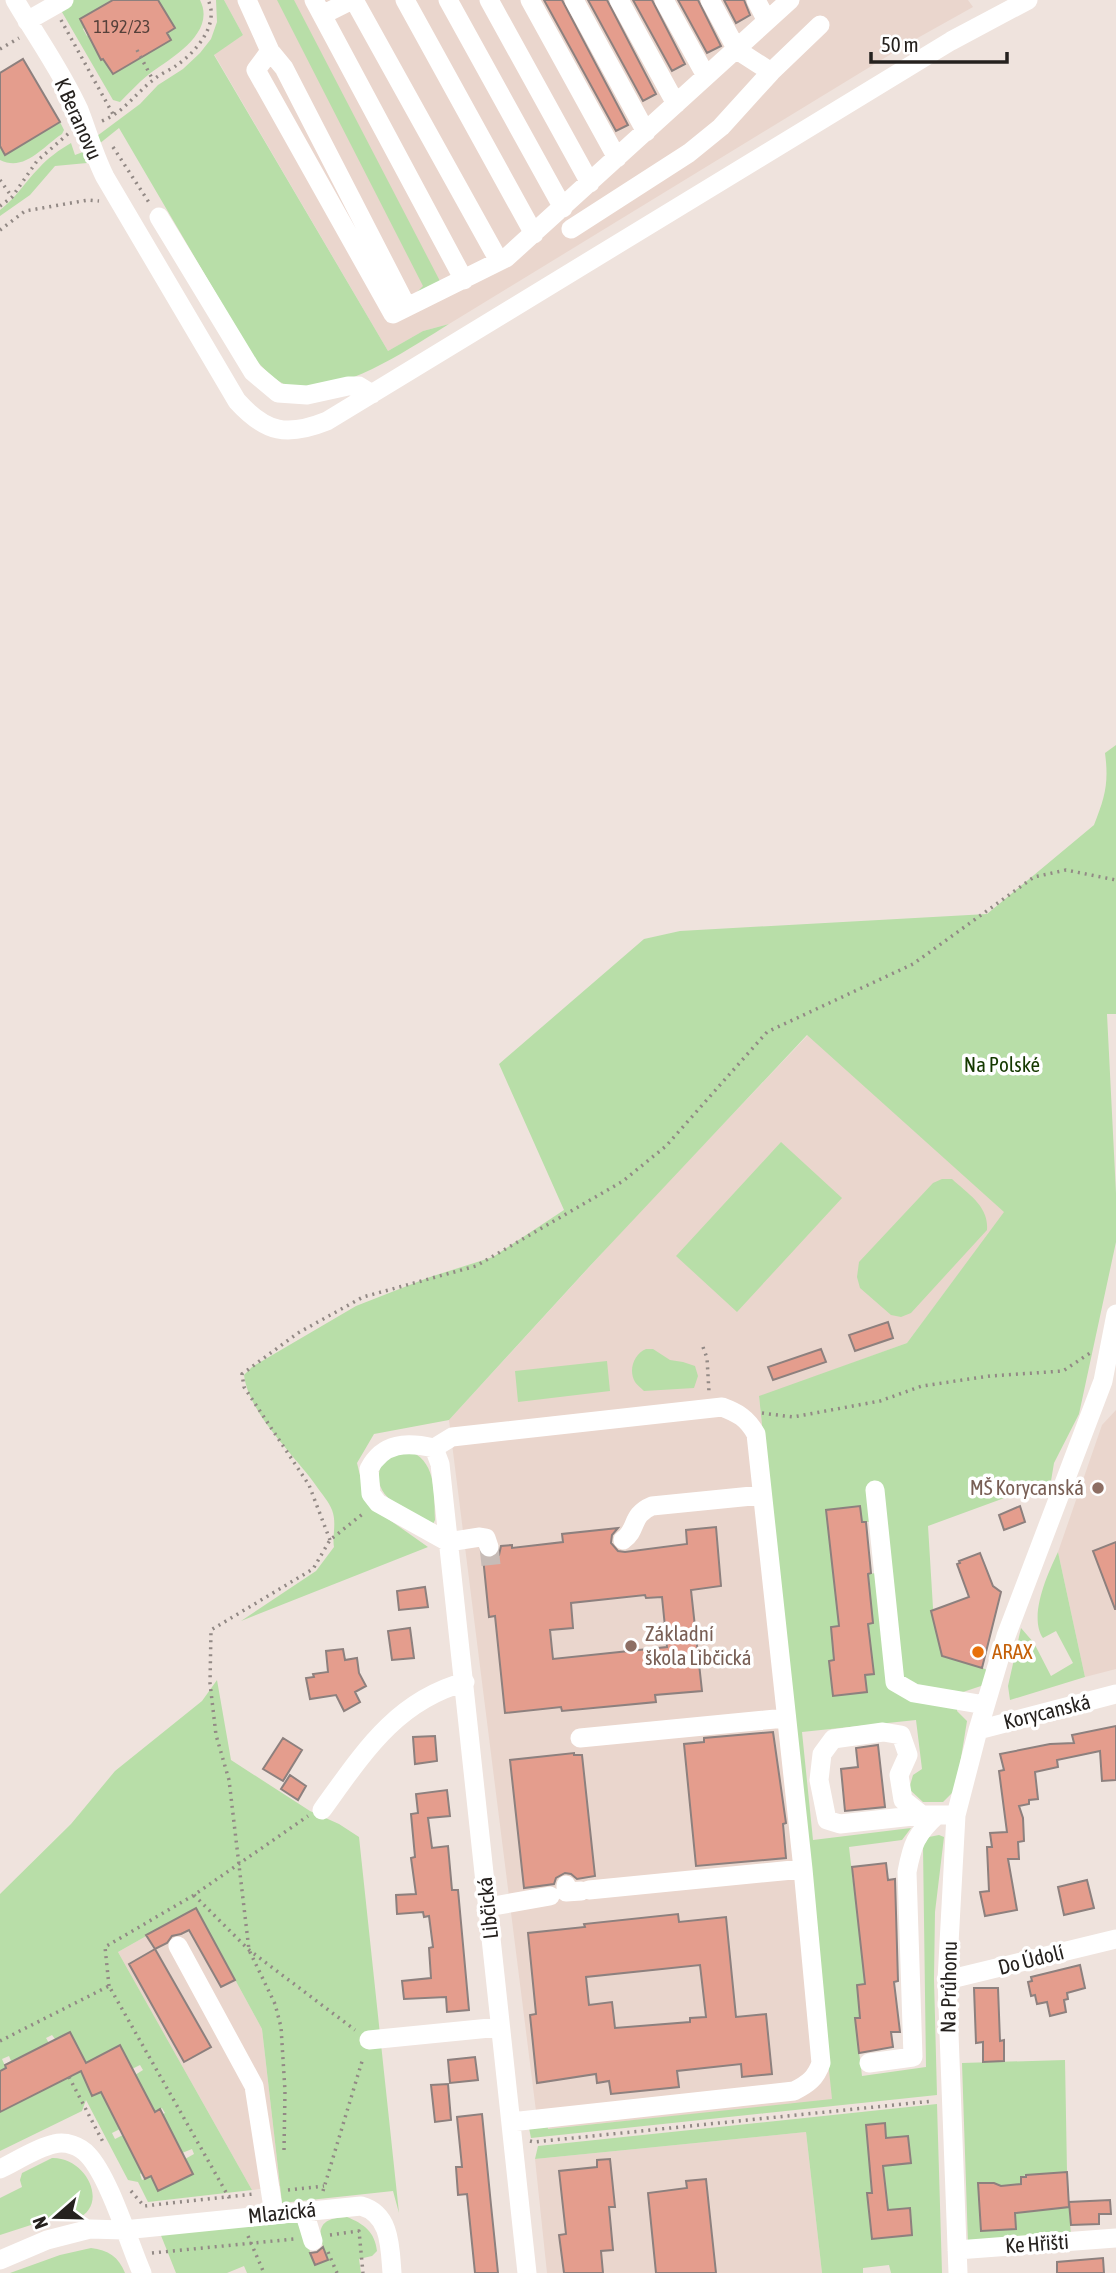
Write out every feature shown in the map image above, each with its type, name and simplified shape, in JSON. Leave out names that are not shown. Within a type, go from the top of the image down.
[{"type":"street","name":"K Beranovu","points":[[15,0],[23,29],[70,93],[93,154],[237,401],[252,418],[272,429],[291,431],[327,421],[927,55],[1028,0]]},
{"type":"street","points":[[247,0],[270,51],[256,70],[393,314],[506,258],[790,0]]},
{"type":"street","points":[[464,280],[318,8],[353,0],[499,261]]},
{"type":"street","points":[[405,0],[534,234]]},
{"type":"street","points":[[448,0],[563,208]]},
{"type":"street","points":[[489,0],[590,183]]},
{"type":"street","points":[[530,0],[617,158]]},
{"type":"street","points":[[574,0],[646,132]]},
{"type":"street","points":[[619,0],[676,104]]},
{"type":"street","points":[[664,0],[706,76]]},
{"type":"street","points":[[710,0],[737,50],[771,72]]},
{"type":"street","points":[[756,0],[767,21]]},
{"type":"street","points":[[23,29],[59,3]]},
{"type":"street","points":[[571,229],[689,153],[722,127],[771,72],[820,25]]},
{"type":"street","points":[[159,217],[254,372],[278,393],[307,396],[359,386],[372,394]]},
{"type":"street","points":[[167,283],[191,270]]},
{"type":"street","name":"Na Průhonu","points":[[958,2273],[938,1815],[978,1730],[1025,1584],[1103,1381],[1116,1314]]},
{"type":"street","points":[[489,1547],[486,1538],[449,1542],[378,1503],[371,1494],[369,1469],[382,1451],[411,1443],[434,1448],[452,1437],[722,1407],[738,1413],[748,1421],[756,1434],[821,2063],[817,2075],[794,2091],[511,2122]]},
{"type":"street","name":"Libčická","points":[[434,1448],[440,1464],[465,1682],[527,2273]]},
{"type":"street","points":[[875,1490],[895,1682],[914,1693],[985,1705]]},
{"type":"street","points":[[623,1540],[629,1536],[635,1518],[642,1510],[652,1506],[762,1495]]},
{"type":"street","points":[[322,1810],[385,1727],[441,1688],[465,1682]]},
{"type":"street","name":"Korycanská","points":[[978,1730],[1116,1695]]},
{"type":"street","points":[[580,1738],[786,1718]]},
{"type":"street","points":[[883,1732],[901,1735],[908,1755],[899,1775],[903,1800],[938,1815],[840,1824],[827,1820],[819,1780],[821,1754],[833,1739],[883,1732]]},
{"type":"street","points":[[869,2063],[913,2057],[907,1872],[911,1847],[922,1828],[938,1815]]},
{"type":"street","points":[[488,1907],[571,1891],[803,1869]]},
{"type":"street","name":"Do Údolí","points":[[947,1980],[1116,1939]]},
{"type":"street","points":[[178,1946],[254,2085],[274,2214]]},
{"type":"street","points":[[369,2040],[500,2027]]},
{"type":"street","points":[[0,2169],[53,2144],[65,2143],[78,2147],[88,2154],[96,2165],[138,2264]]},
{"type":"street","name":"Mlazická","points":[[0,2260],[47,2240],[90,2230],[124,2230],[361,2206],[377,2214],[387,2232],[392,2273]]},
{"type":"street","points":[[310,2211],[315,2238]]},
{"type":"street","name":"Ke Hřišti","points":[[957,2250],[1116,2238]]},
{"type":"path","points":[[0,206],[12,197],[37,162],[71,130],[114,116],[135,99],[153,79],[179,64],[205,35],[211,20],[211,4],[208,0]]},
{"type":"path","points":[[59,3],[114,116]]},
{"type":"path","points":[[0,49],[23,29]]},
{"type":"path","points":[[137,50],[153,79]]},
{"type":"path","points":[[93,154],[114,146],[159,217]]},
{"type":"path","points":[[0,180],[12,197]]},
{"type":"path","points":[[0,230],[25,211],[88,200],[119,201]]},
{"type":"path","points":[[330,1539],[309,1485],[244,1387],[242,1374],[298,1333],[363,1297],[476,1266],[623,1181],[666,1146],[767,1032],[913,964],[1034,877],[1066,870],[1116,880]]},
{"type":"path","points":[[748,1421],[761,1413],[793,1417],[880,1401],[922,1386],[990,1376],[1063,1371],[1111,1339]]},
{"type":"path","points":[[703,1346],[708,1357],[710,1408]]},
{"type":"path","points":[[284,2155],[285,2091],[281,2027],[275,2004],[249,1951],[229,1780],[216,1735],[210,1683],[211,1630],[313,1569],[330,1539],[378,1503]]},
{"type":"path","points":[[264,2273],[229,2196],[109,1986],[105,1947],[194,1895],[309,1816],[322,1810]]},
{"type":"path","points":[[194,1895],[249,1951],[369,2040],[324,2186],[310,2211]]},
{"type":"path","points":[[0,2041],[109,1986]]},
{"type":"path","points":[[69,2077],[106,2147]]},
{"type":"path","points":[[528,2140],[534,2142],[950,2099]]},
{"type":"path","points":[[130,2190],[144,2206],[324,2186]]},
{"type":"path","points":[[138,2264],[251,2243],[359,2231],[363,2273]]},
{"type":"path","points":[[315,2238],[337,2273]]},
{"type":"shaded area","points":[[224,0],[968,0],[973,7],[914,40],[449,324],[423,331],[388,351],[214,54],[243,35]]},
{"type":"shaded area","name":"Základní škola Libčická","points":[[808,1035],[1005,1212],[907,1343],[759,1397],[833,2100],[547,2129],[537,2119],[449,1420],[647,1204]]},
{"type":"shaded area","name":"MŠ Korycanská","points":[[1116,1410],[1116,1669],[1085,1677],[1058,1552],[1102,1425]]},
{"type":"shaded area","points":[[196,1908],[262,2029],[280,2186],[252,2190],[118,1952]]},
{"type":"shaded area","points":[[806,2132],[822,2273],[547,2273],[535,2159]]},
{"type":"green space","points":[[55,0],[113,0],[80,19],[87,36],[89,35],[101,59],[103,58],[113,74],[171,40],[167,33],[175,28],[158,0],[200,0],[204,12],[197,34],[188,44],[144,78],[120,102],[113,100]]},
{"type":"green space","points":[[216,0],[224,0],[243,35],[214,55],[388,351],[423,331],[449,324],[394,358],[329,385],[308,388],[289,386],[269,373],[252,355],[119,128],[99,144],[97,136],[200,53],[211,39],[217,22]]},
{"type":"green space","points":[[277,0],[294,0],[442,285],[410,299],[423,286]]},
{"type":"green space","points":[[60,122],[64,130],[62,134],[33,156],[17,163],[0,160],[0,146],[5,154]]},
{"type":"green space","points":[[71,143],[75,155],[83,152],[87,163],[55,166],[30,195],[0,216],[0,210],[42,164]]},
{"type":"green space","name":"Na Polské","points":[[1116,745],[1116,1014],[1107,1014],[1116,1242],[1079,1414],[1054,1463],[1051,1481],[928,1526],[933,1608],[954,1654],[989,1671],[984,1685],[960,1693],[957,1711],[967,1721],[956,1789],[943,1802],[923,1802],[909,1789],[913,1775],[922,1769],[916,1720],[802,1732],[813,1840],[911,1828],[902,1840],[849,1847],[865,1984],[857,1985],[860,2018],[855,2019],[862,2076],[926,2067],[923,1846],[929,1837],[944,1837],[935,1912],[937,2095],[531,2138],[526,2113],[545,2111],[548,2129],[832,2099],[759,1396],[907,1343],[1004,1212],[807,1035],[449,1420],[374,1434],[357,1463],[367,1504],[428,1547],[241,1621],[316,1571],[334,1547],[332,1510],[308,1475],[263,1420],[254,1405],[244,1375],[252,1367],[356,1306],[430,1277],[493,1257],[564,1210],[499,1064],[644,939],[680,931],[987,914],[1094,825],[1105,790],[1105,753]],"holes":[[[860,1506],[862,1522],[870,1522],[876,1573],[868,1574],[873,1623],[868,1624],[874,1673],[865,1675],[867,1692],[833,1695],[829,1661],[836,1660],[831,1628],[839,1626],[826,1510]]]},
{"type":"green space","points":[[781,1142],[842,1198],[737,1312],[676,1256]]},
{"type":"green space","points":[[952,1179],[976,1201],[985,1214],[987,1230],[911,1313],[901,1317],[891,1315],[860,1288],[857,1277],[859,1262],[933,1183]]},
{"type":"green space","points":[[646,1349],[653,1349],[670,1360],[695,1366],[698,1376],[694,1388],[644,1391],[635,1382],[632,1368],[638,1355]]},
{"type":"green space","points":[[607,1361],[610,1391],[518,1402],[515,1371]]},
{"type":"green space","points":[[412,1452],[420,1457],[430,1472],[434,1501],[433,1524],[389,1499],[379,1483],[380,1468],[386,1460]]},
{"type":"green space","points":[[1058,1552],[1085,1677],[1010,1700],[1008,1686],[1021,1628],[1034,1643],[1051,1676],[1073,1663],[1056,1631],[1043,1638],[1039,1629],[1041,1595]]},
{"type":"green space","points":[[217,1680],[231,1760],[310,1811],[339,1824],[359,1837],[399,2213],[393,2191],[282,2203],[262,2029],[196,1908],[118,1952],[252,2190],[148,2202],[138,2182],[128,2180],[86,2100],[82,2111],[0,2151],[0,2112],[88,2067],[92,2096],[101,2092],[120,2129],[112,2133],[115,2139],[123,2135],[130,2150],[136,2148],[148,2170],[140,2174],[142,2180],[151,2176],[159,2191],[192,2174],[185,2159],[194,2154],[192,2149],[182,2153],[157,2118],[165,2113],[162,2108],[154,2113],[135,2075],[143,2070],[140,2065],[132,2069],[120,2045],[86,2063],[70,2032],[55,2039],[52,2035],[46,2038],[50,2045],[11,2061],[9,2056],[2,2059],[6,2068],[0,2071],[0,1894],[71,1824],[115,1771],[202,1701]]},
{"type":"green space","points":[[1065,2060],[1067,2172],[1026,2175],[1021,2177],[1021,2184],[978,2184],[981,2231],[1016,2229],[1015,2213],[1069,2207],[1071,2236],[968,2244],[962,2063]]},
{"type":"green space","points":[[937,2104],[942,2273],[891,2273],[889,2265],[863,2268],[863,2273],[822,2273],[806,2132],[535,2159],[538,2146]],"holes":[[[885,2123],[886,2138],[908,2136],[870,2167],[866,2125]],[[886,2191],[888,2210],[910,2208],[912,2235],[872,2239],[867,2193]]]},
{"type":"green space","points":[[52,2158],[75,2165],[84,2173],[93,2194],[92,2204],[86,2213],[72,2219],[68,2213],[0,2235],[0,2198],[22,2187],[22,2173]]},
{"type":"green space","points":[[347,2217],[368,2230],[376,2244],[377,2251],[372,2256],[359,2259],[361,2273],[247,2273],[244,2266],[227,2273],[176,2273],[160,2233],[296,2219],[316,2265],[328,2260],[321,2236],[323,2224],[336,2218]]},
{"type":"green space","points":[[91,2248],[112,2255],[125,2273],[10,2273],[60,2255]]},
{"type":"building","points":[[113,0],[158,0],[175,28],[167,33],[171,40],[113,74],[103,59],[101,60],[80,19]]},
{"type":"building","points":[[544,0],[562,0],[628,125],[616,131]]},
{"type":"building","points":[[588,0],[607,0],[656,94],[643,101]]},
{"type":"building","points":[[633,0],[652,0],[685,64],[672,71]]},
{"type":"building","points":[[678,0],[698,0],[721,46],[707,53]]},
{"type":"building","points":[[724,0],[744,0],[750,15],[736,23]]},
{"type":"building","points":[[23,59],[60,122],[5,155],[0,146],[0,73]]},
{"type":"building","points":[[888,1322],[893,1338],[855,1351],[849,1335]]},
{"type":"building","points":[[821,1349],[826,1362],[773,1380],[768,1367]]},
{"type":"building","points":[[860,1506],[862,1522],[866,1522],[871,1573],[868,1574],[873,1623],[868,1624],[874,1674],[865,1675],[867,1692],[833,1696],[829,1661],[834,1660],[831,1627],[839,1626],[826,1510]]},
{"type":"building","points":[[1020,1506],[1025,1522],[1004,1530],[999,1515]]},
{"type":"building","points":[[716,1527],[721,1586],[691,1590],[702,1691],[655,1695],[656,1702],[562,1711],[561,1707],[505,1713],[495,1616],[489,1617],[483,1557],[493,1558],[499,1555],[501,1546],[512,1545],[512,1548],[563,1542],[562,1534],[618,1528],[612,1535],[611,1543],[618,1551],[687,1544],[686,1530]],"holes":[[[645,1595],[646,1598],[662,1597],[667,1647],[553,1659],[550,1630],[573,1628],[571,1603]]]},
{"type":"building","points":[[1116,1542],[1116,1609],[1115,1609],[1093,1551]]},
{"type":"building","points":[[980,1553],[993,1586],[1001,1592],[982,1668],[942,1656],[931,1611],[969,1597],[957,1564]]},
{"type":"building","points":[[425,1587],[428,1607],[399,1610],[397,1591]]},
{"type":"building","points":[[410,1628],[414,1658],[392,1660],[388,1631]]},
{"type":"building","points":[[343,1649],[345,1660],[357,1658],[359,1673],[366,1686],[355,1692],[360,1702],[344,1711],[336,1695],[310,1699],[306,1678],[328,1672],[326,1651]]},
{"type":"building","points":[[1116,1726],[1116,1780],[1102,1781],[1100,1751],[1057,1760],[1058,1767],[1035,1772],[1038,1799],[1029,1800],[1029,1804],[1019,1806],[1023,1818],[1024,1841],[1018,1842],[1019,1859],[1008,1859],[1017,1910],[985,1916],[980,1892],[989,1891],[987,1847],[992,1847],[990,1833],[1007,1832],[999,1771],[1004,1770],[1000,1754],[1050,1744],[1074,1743],[1072,1735]]},
{"type":"building","points":[[773,1732],[786,1823],[783,1824],[786,1858],[696,1866],[684,1744],[704,1742],[704,1738]]},
{"type":"building","points":[[435,1736],[437,1761],[415,1764],[413,1737]]},
{"type":"building","points":[[283,1738],[302,1750],[283,1781],[263,1769]]},
{"type":"building","points":[[878,1745],[885,1807],[845,1811],[841,1769],[858,1767],[856,1748]]},
{"type":"building","points":[[574,1753],[582,1755],[595,1876],[577,1879],[565,1873],[556,1878],[554,1884],[524,1888],[510,1760]]},
{"type":"building","points":[[290,1775],[306,1786],[298,1800],[281,1789]]},
{"type":"building","points":[[447,1790],[450,1816],[428,1818],[432,1848],[448,1846],[452,1890],[458,1890],[469,2010],[447,2012],[446,1997],[404,1999],[402,1981],[431,1978],[429,1948],[433,1947],[429,1916],[424,1917],[423,1912],[397,1914],[396,1895],[416,1894],[411,1858],[415,1857],[411,1814],[418,1813],[416,1794]]},
{"type":"building","points":[[886,1863],[888,1880],[895,1879],[898,1981],[894,1982],[900,2032],[891,2032],[893,2047],[859,2053],[855,2018],[860,2018],[857,1985],[865,1984],[852,1867]]},
{"type":"building","points":[[1087,1880],[1094,1908],[1064,1915],[1058,1887]]},
{"type":"building","points":[[196,1908],[235,1980],[221,1987],[189,1930],[172,1936],[167,1943],[155,1949],[146,1935]]},
{"type":"building","points":[[678,1914],[679,1922],[726,1917],[736,2017],[766,2014],[772,2074],[742,2077],[741,2064],[677,2071],[679,2087],[611,2094],[609,2081],[597,2083],[596,2074],[537,2083],[530,2015],[536,2014],[528,1933],[585,1927],[584,1924]],"holes":[[[700,1965],[706,2017],[690,2018],[690,2022],[615,2028],[612,2002],[589,2005],[586,1977]]]},
{"type":"building","points":[[155,1949],[211,2047],[184,2062],[129,1964]]},
{"type":"building","points":[[1080,1965],[1085,1988],[1067,1993],[1068,1999],[1064,2000],[1066,2012],[1050,2016],[1047,2002],[1037,2004],[1035,1995],[1031,1996],[1028,1982],[1032,1981],[1031,1977]]},
{"type":"building","points":[[974,1988],[998,1988],[1000,2041],[1004,2040],[1004,2061],[983,2062],[983,2042],[976,2043]]},
{"type":"building","points":[[70,2032],[86,2063],[120,2045],[155,2112],[160,2109],[193,2174],[158,2191],[151,2176],[145,2179],[101,2092],[92,2096],[81,2071],[0,2112],[0,2071],[6,2068],[5,2065]]},
{"type":"building","points":[[475,2057],[478,2080],[450,2083],[448,2060]]},
{"type":"building","points":[[448,2084],[451,2120],[435,2122],[431,2085]]},
{"type":"building","points":[[482,2114],[498,2273],[475,2273],[467,2194],[458,2195],[456,2167],[462,2167],[457,2117]]},
{"type":"building","points":[[885,2123],[886,2138],[908,2136],[911,2163],[883,2166],[888,2210],[910,2208],[912,2235],[872,2239],[867,2193],[872,2193],[866,2125]]},
{"type":"building","points":[[610,2159],[615,2207],[609,2207],[613,2250],[601,2251],[603,2273],[564,2273],[559,2235],[566,2234],[559,2171],[597,2167],[597,2160]]},
{"type":"building","points":[[1067,2172],[1069,2207],[1015,2213],[1016,2229],[981,2231],[978,2183],[1001,2186],[1021,2184],[1021,2177],[1026,2175]]},
{"type":"building","points":[[706,2179],[716,2273],[656,2273],[648,2193],[687,2188],[686,2181]]},
{"type":"building","points":[[1110,2200],[1111,2214],[1099,2214],[1099,2224],[1071,2225],[1069,2202]]},
{"type":"building","points":[[323,2247],[328,2260],[315,2265],[310,2253]]},
{"type":"building","points":[[1103,2258],[1104,2273],[1057,2273],[1057,2262]]},
{"type":"tunnel","points":[[489,1547],[491,1565]]},
{"type":"place","name":"MŠ Korycanská","points":[[1098,1488]]},
{"type":"place","name":"Základní škola Libčická","points":[[631,1646]]},
{"type":"place","name":"ARAX","points":[[978,1652]]}]
